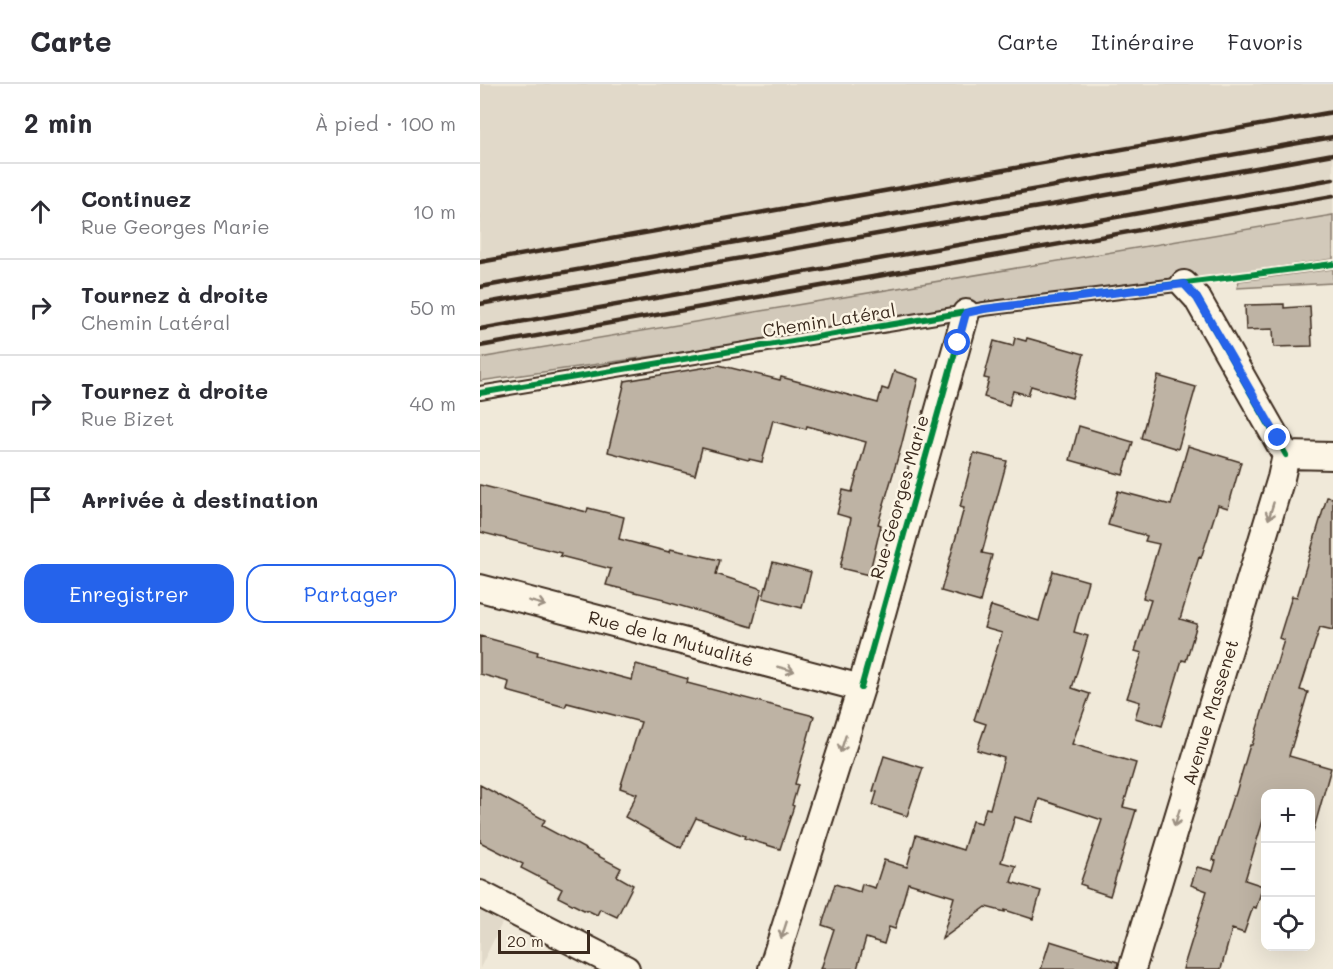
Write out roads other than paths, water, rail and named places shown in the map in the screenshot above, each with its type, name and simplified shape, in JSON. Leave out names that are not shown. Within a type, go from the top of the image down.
[{"type":"street","points":[[1184,284],[1197,298],[1287,455],[1333,456]]},
{"type":"street","name":"Rue Georges Marie","points":[[772,969],[861,688],[966,313]]},
{"type":"street","name":"Avenue Massenet","points":[[1132,969],[1287,455]]},
{"type":"street","name":"Rue de la Mutualité","points":[[480,588],[861,688]]},
{"type":"street","points":[[480,894],[626,969]]},
{"type":"lane","name":"Chemin Latéral","points":[[480,393],[984,309],[1184,284]]},
{"type":"railway","points":[[480,262],[1333,112]]},
{"type":"railway","points":[[480,287],[1333,137]]},
{"type":"railway","points":[[480,304],[1333,154]]},
{"type":"railway","points":[[480,329],[1333,179]]},
{"type":"railway","points":[[480,346],[1333,196]]}]
